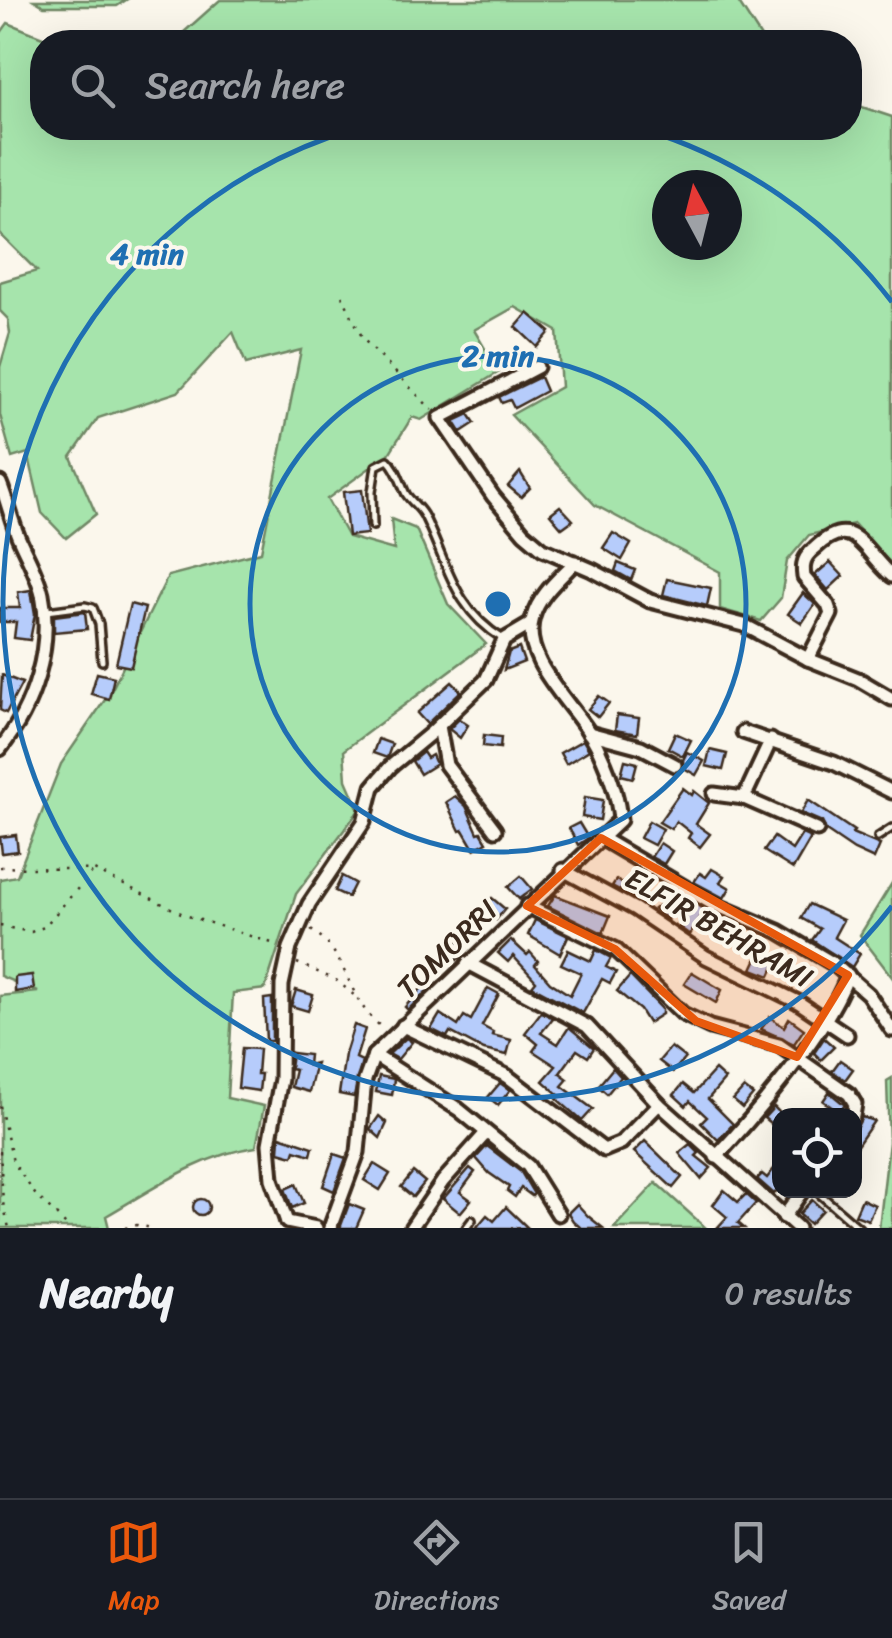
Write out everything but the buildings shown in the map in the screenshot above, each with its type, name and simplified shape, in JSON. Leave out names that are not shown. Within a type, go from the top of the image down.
[{"type":"street","points":[[538,367],[440,418],[524,533],[543,550],[575,562],[637,596],[744,625],[808,659],[858,678],[892,700]]},
{"type":"street","points":[[0,484],[16,532],[38,578],[45,611],[34,690],[19,724],[0,748]]},
{"type":"street","points":[[808,659],[831,614],[828,604],[804,577],[804,561],[809,553],[828,536],[842,532],[856,538],[892,576]]},
{"type":"street","points":[[316,1228],[284,1225],[272,1179],[269,1144],[282,1078],[282,986],[288,954],[328,872],[364,822],[373,787],[397,760],[486,680],[504,640],[531,624],[544,595],[575,562]]},
{"type":"street","points":[[531,624],[544,668],[589,733],[614,786],[617,825],[601,838],[711,903],[790,938],[848,975],[868,994],[892,1030]]},
{"type":"street","points":[[439,726],[446,766],[494,830]]},
{"type":"street","points":[[743,732],[854,772],[892,792]]},
{"type":"street","points":[[589,733],[641,747],[675,765]]},
{"type":"street","points":[[744,798],[771,740]]},
{"type":"street","points":[[714,794],[744,798],[816,830]]},
{"type":"street","name":"TOMORRI","points":[[374,1055],[563,870],[601,838]]},
{"type":"street","name":"ELFIR BEHRAMI","points":[[563,870],[635,908],[706,957],[775,988],[847,1035]]},
{"type":"street","points":[[527,906],[614,948],[670,1004],[696,1021],[765,1040],[798,1057],[848,1094],[855,1108]]},
{"type":"street","points":[[468,963],[587,1026],[659,1104],[798,1228]]},
{"type":"street","points":[[716,1157],[798,1057],[848,975]]},
{"type":"street","points":[[403,1026],[507,1076],[604,1150],[614,1149],[659,1104]]},
{"type":"street","points":[[330,1228],[358,1152],[365,1080],[374,1055],[458,1109],[528,1166],[558,1214]]},
{"type":"street","points":[[411,1228],[443,1181],[486,1133]]},
{"type":"street","points":[[784,1217],[797,1198]]},
{"type":"lane","points":[[373,526],[373,476],[376,466],[388,460],[425,518],[458,594],[486,629],[504,640]]},
{"type":"lane","points":[[45,611],[94,608],[100,624],[102,661]]},
{"type":"lane","points":[[878,837],[892,828]]},
{"type":"lane","points":[[824,1198],[859,1228]]},
{"type":"lane","points":[[466,1228],[472,1220]]},
{"type":"path","points":[[342,295],[362,339],[440,418]]},
{"type":"path","points":[[0,866],[94,870],[184,915],[288,954],[336,980],[357,998]]},
{"type":"path","points":[[0,926],[31,932],[44,926],[94,870]]},
{"type":"path","points":[[300,924],[330,945],[368,1016],[379,1025]]},
{"type":"path","points":[[0,1106],[13,1162],[35,1194],[69,1228]]},
{"type":"path","points":[[0,1151],[3,1203],[9,1228]]},
{"type":"path","points":[[126,1228],[151,1228]]},
{"type":"highlighted area","points":[[601,838],[834,964],[848,975],[797,1057],[696,1021],[615,949],[527,906]]},
{"type":"green space","points":[[34,0],[126,0],[117,6],[44,6]]},
{"type":"green space","points":[[220,0],[737,0],[756,30],[186,30]]},
{"type":"green space","points":[[8,23],[30,32],[30,140],[862,140],[862,107],[892,117],[892,566],[854,524],[809,535],[787,561],[781,598],[761,621],[720,609],[720,572],[595,505],[511,415],[561,387],[557,331],[515,307],[474,330],[499,372],[421,420],[412,417],[389,454],[327,499],[348,537],[394,550],[391,519],[416,529],[448,604],[486,644],[344,750],[346,780],[359,810],[296,894],[265,989],[233,993],[227,1098],[264,1106],[256,1147],[216,1157],[160,1184],[106,1216],[109,1228],[0,1228],[0,996],[38,992],[0,976],[0,879],[17,876],[61,764],[111,691],[168,576],[261,552],[301,350],[246,364],[233,332],[178,392],[98,418],[71,457],[96,514],[66,538],[42,513],[28,453],[12,458],[0,415],[0,367],[10,333],[8,319],[0,311],[0,282],[37,271],[0,234],[0,34]]},
{"type":"green space","points":[[892,883],[892,977],[860,935]]},
{"type":"green space","points":[[892,1078],[892,1228],[879,1228],[889,1142],[887,1081]]},
{"type":"green space","points":[[656,1183],[706,1228],[614,1228]]}]
